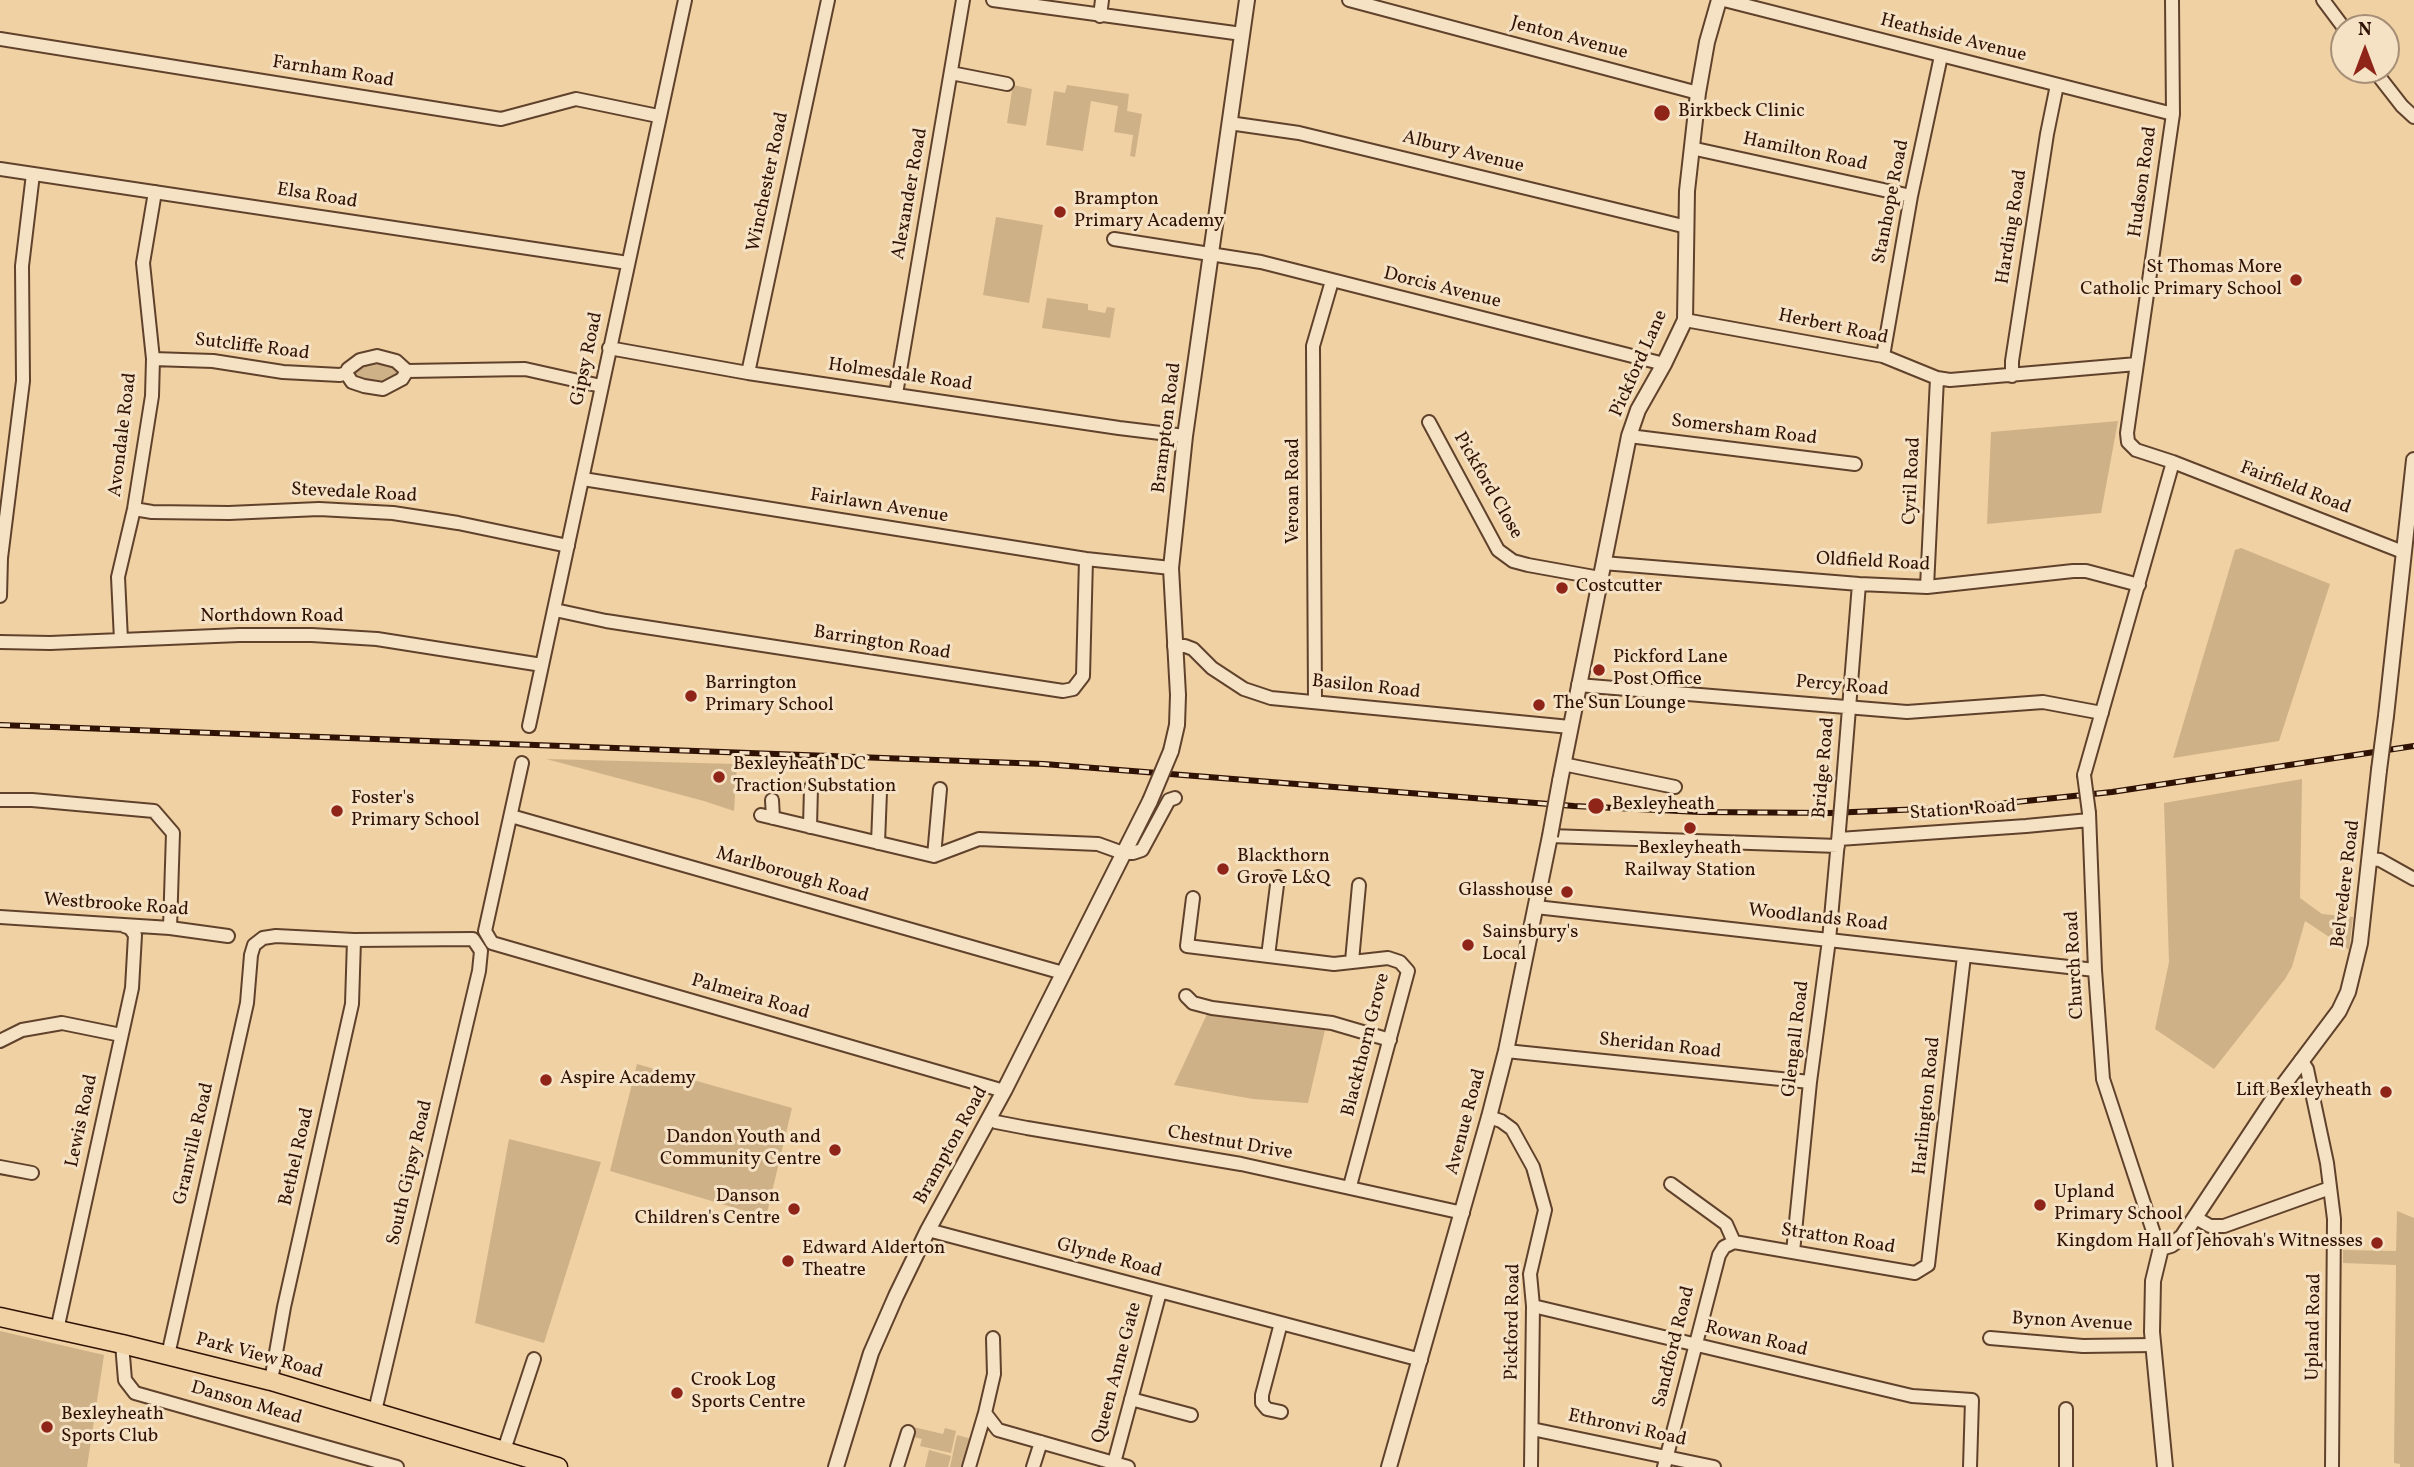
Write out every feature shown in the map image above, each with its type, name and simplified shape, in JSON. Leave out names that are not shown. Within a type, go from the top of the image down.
[{"type":"main road","name":"Park View Road","points":[[0,1317],[271,1381],[555,1467]]},
{"type":"street","name":"Gipsy Road","points":[[529,726],[685,0]]},
{"type":"street","name":"Winchester Road","points":[[748,373],[828,0]]},
{"type":"street","name":"Alexander Road","points":[[896,394],[962,0]]},
{"type":"street","points":[[993,0],[1242,34]]},
{"type":"street","points":[[1100,16],[1102,0]]},
{"type":"street","name":"Brampton Road","points":[[835,1467],[872,1353],[928,1230],[1004,1091],[1150,801],[1171,751],[1177,715],[1171,568],[1185,436],[1247,0]]},
{"type":"street","name":"Jenton Avenue","points":[[1349,0],[1698,93]]},
{"type":"street","name":"Pickford Lane","points":[[1560,781],[1629,436],[1638,411],[1685,320],[1687,191],[1691,148],[1707,42],[1721,0]]},
{"type":"street","name":"Heathside Avenue","points":[[1721,0],[2173,114]]},
{"type":"street","name":"Hudson Road","points":[[2172,0],[2173,114],[2127,433],[2128,442],[2136,450],[2173,462]]},
{"type":"street","name":"Farnham Road","points":[[0,39],[501,119],[576,99],[658,116]]},
{"type":"street","name":"Stanhope Road","points":[[1883,356],[1911,196],[1941,56]]},
{"type":"street","points":[[951,73],[1007,84]]},
{"type":"street","points":[[2385,84],[2414,117]]},
{"type":"street","name":"Harding Road","points":[[2012,376],[2022,295],[2057,85]]},
{"type":"street","name":"Albury Avenue","points":[[1230,123],[1299,133],[1687,228]]},
{"type":"street","name":"Hamilton Road","points":[[1691,148],[1911,196]]},
{"type":"street","name":"Elsa Road","points":[[0,169],[628,263]]},
{"type":"street","points":[[0,596],[1,558],[23,381],[22,266],[33,174]]},
{"type":"street","name":"Avondale Road","points":[[121,639],[118,577],[148,430],[153,359],[143,263],[155,192]]},
{"type":"street","name":"Dorcis Avenue","points":[[1114,239],[1261,262],[1664,364]]},
{"type":"street","name":"Veroan Road","points":[[1315,702],[1313,346],[1332,281]]},
{"type":"street","name":"Herbert Road","points":[[1685,320],[1883,356],[1937,378],[1950,380],[2137,364]]},
{"type":"street","name":"Holmesdale Road","points":[[610,348],[748,373],[1185,436]]},
{"type":"street","name":"Sutcliffe Road","points":[[153,359],[213,360],[313,375],[346,373],[360,360],[377,356],[396,361],[407,371],[525,369],[601,386]]},
{"type":"street","name":"Sutcliffe Road","points":[[346,373],[352,382],[383,388],[402,379],[407,371]]},
{"type":"street","name":"Cyril Road","points":[[1927,587],[1937,378]]},
{"type":"street","name":"Pickford Close","points":[[1429,422],[1498,550],[1513,561],[1600,578]]},
{"type":"street","name":"Somersham Road","points":[[1629,436],[1855,464]]},
{"type":"street","name":"Belvedere Road","points":[[2161,1248],[2182,1237],[2196,1218],[2240,1146],[2339,1012],[2348,992],[2360,943],[2414,460]]},
{"type":"street","name":"Fairfield Road","points":[[2173,462],[2403,552]]},
{"type":"street","name":"Church Road","points":[[2161,1248],[2155,1237],[2103,1079],[2095,970],[2089,816],[2084,775],[2173,462]]},
{"type":"street","name":"Fairlawn Avenue","points":[[583,479],[1086,559],[1171,568]]},
{"type":"street","name":"Stevedale Road","points":[[134,509],[152,512],[229,513],[320,509],[393,513],[458,523],[568,546]]},
{"type":"street","name":"Barrington Road","points":[[555,610],[606,621],[1063,691],[1073,689],[1083,676],[1086,559]]},
{"type":"street","name":"Oldfield Road","points":[[1603,562],[1859,584],[1927,587],[2073,571],[2139,585]]},
{"type":"street","name":"Bridge Road","points":[[1839,838],[1859,584]]},
{"type":"street","name":"Northdown Road","points":[[0,642],[50,643],[239,635],[330,636],[377,639],[542,665]]},
{"type":"street","name":"Basilon Road","points":[[1174,646],[1193,649],[1212,668],[1244,689],[1271,698],[1570,727]]},
{"type":"street","name":"Percy Road","points":[[1578,685],[1907,712],[2043,702],[2102,713]]},
{"type":"street","name":"South Gipsy Road","points":[[375,1411],[479,971],[485,931],[522,763]]},
{"type":"street","points":[[1563,764],[1675,787]]},
{"type":"street","name":"Avenue Road","points":[[1389,1467],[1463,1213],[1506,1051],[1560,781]]},
{"type":"street","points":[[810,827],[811,787]]},
{"type":"street","points":[[934,856],[940,789]]},
{"type":"street","points":[[878,843],[880,792]]},
{"type":"street","points":[[772,800],[767,817],[934,856],[979,839],[1098,844],[1123,853],[1142,850],[1169,800],[1175,798]]},
{"type":"street","points":[[0,800],[32,800],[154,811],[173,833],[170,928]]},
{"type":"street","name":"Marlborough Road","points":[[511,816],[1063,973]]},
{"type":"street","name":"Station Road","points":[[1550,836],[1839,838],[2026,826],[2089,816]]},
{"type":"street","name":"Glengall Road","points":[[1793,1252],[1839,838]]},
{"type":"street","points":[[2370,859],[2380,860],[2414,879]]},
{"type":"street","points":[[1268,956],[1278,877]]},
{"type":"street","name":"Blackthorn Grove","points":[[1352,961],[1359,885]]},
{"type":"street","name":"Blackthorn Grove","points":[[1193,898],[1187,946],[1334,964],[1388,958],[1400,962],[1408,971],[1350,1186]]},
{"type":"street","name":"Woodlands Road","points":[[1536,907],[2095,970]]},
{"type":"street","name":"Westbrooke Road","points":[[0,917],[170,928],[228,936]]},
{"type":"street","name":"Lewis Road","points":[[57,1330],[132,988],[136,940],[133,932],[124,926]]},
{"type":"street","name":"Granville Road","points":[[169,1356],[247,1003],[252,950],[263,938],[276,936],[354,940]]},
{"type":"street","points":[[354,940],[473,939],[483,942]]},
{"type":"street","name":"Bethel Road","points":[[271,1381],[284,1307],[352,1004],[354,940]]},
{"type":"street","name":"Palmeira Road","points":[[483,942],[1004,1091]]},
{"type":"street","name":"Harlington Road","points":[[1930,1261],[1964,956]]},
{"type":"street","points":[[1186,996],[1193,1003],[1212,1008],[1332,1023],[1390,1040]]},
{"type":"street","points":[[0,1041],[22,1030],[62,1023],[121,1035]]},
{"type":"street","name":"Sheridan Road","points":[[1506,1051],[1810,1082]]},
{"type":"street","name":"Upland Road","points":[[2301,1060],[2308,1069],[2327,1163],[2334,1219],[2332,1467]]},
{"type":"street","name":"Pickford Road","points":[[1489,1117],[1512,1129],[1533,1167],[1545,1210],[1530,1274],[1533,1306],[1531,1467]]},
{"type":"street","name":"Chestnut Drive","points":[[989,1118],[1027,1128],[1241,1164],[1463,1213]]},
{"type":"street","points":[[0,1167],[32,1173]]},
{"type":"street","points":[[1671,1184],[1726,1224],[1734,1242]]},
{"type":"street","points":[[2196,1218],[2210,1226],[2224,1226],[2330,1188]]},
{"type":"street","name":"Glynde Road","points":[[928,1230],[1421,1360]]},
{"type":"street","name":"Stratton Road","points":[[1734,1242],[1915,1273],[1924,1269],[1930,1261]]},
{"type":"street","name":"Sandford Road","points":[[1665,1462],[1719,1255],[1724,1247],[1734,1242]]},
{"type":"street","points":[[2161,1248],[2153,1281],[2152,1345],[2165,1467]]},
{"type":"street","name":"Queen Anne Gate","points":[[1114,1463],[1160,1292]]},
{"type":"street","name":"Rowan Road","points":[[1533,1306],[1912,1396],[1972,1400],[1970,1467]]},
{"type":"street","points":[[1280,1324],[1262,1403],[1267,1409],[1280,1412]]},
{"type":"street","points":[[969,1467],[994,1374],[993,1338]]},
{"type":"street","name":"Bynon Avenue","points":[[1990,1338],[2083,1346],[2152,1345]]},
{"type":"street","name":"Danson Mead","points":[[122,1344],[125,1380],[135,1393],[397,1467]]},
{"type":"street","points":[[504,1450],[534,1359]]},
{"type":"street","points":[[1131,1399],[1191,1415]]},
{"type":"street","points":[[2066,1409],[2066,1467]]},
{"type":"street","points":[[985,1413],[998,1430],[1128,1467]]},
{"type":"street","name":"Ethronvi Road","points":[[1532,1429],[1665,1462],[1714,1467]]},
{"type":"street","points":[[897,1467],[908,1432]]},
{"type":"street","points":[[1033,1467],[1041,1443]]},
{"type":"shaded area","points":[[1013,85],[1032,89],[1026,126],[1007,123]]},
{"type":"shaded area","points":[[1067,85],[1129,94],[1127,111],[1142,114],[1135,157],[1130,156],[1133,135],[1114,132],[1118,106],[1091,101],[1083,151],[1046,145],[1054,91],[1065,93]]},
{"type":"shaded area","points":[[996,217],[1043,225],[1029,303],[983,295]]},
{"type":"shaded area","points":[[1047,298],[1088,304],[1088,310],[1105,313],[1107,307],[1115,308],[1110,338],[1042,328]]},
{"type":"shaded area","points":[[372,360],[395,366],[400,372],[399,375],[378,385],[356,378],[355,369]]},
{"type":"shaded area","points":[[2118,421],[2101,513],[1987,524],[1991,432]]},
{"type":"shaded area","points":[[2241,548],[2330,584],[2279,741],[2173,758],[2235,550]]},
{"type":"shaded area","points":[[546,759],[737,764],[734,811],[704,801]]},
{"type":"shaded area","points":[[2302,779],[2300,898],[2322,914],[2353,917],[2349,950],[2305,921],[2292,967],[2285,979],[2214,1069],[2155,1029],[2169,962],[2164,803]]},
{"type":"shaded area","points":[[1207,1014],[1325,1030],[1308,1103],[1253,1099],[1174,1085]]},
{"type":"shaded area","points":[[637,1064],[792,1108],[766,1217],[610,1171]]},
{"type":"shaded area","points":[[509,1139],[601,1162],[544,1343],[475,1323]]},
{"type":"shaded area","points":[[2397,1211],[2414,1218],[2414,1467],[2400,1467],[2400,1464],[2394,1463],[2396,1265],[2343,1263],[2343,1250],[2396,1251]]},
{"type":"shaded area","name":"Bexleyheath Sports Club","points":[[0,1331],[104,1355],[87,1467],[0,1467]]},
{"type":"shaded area","points":[[909,1426],[943,1434],[945,1428],[956,1431],[951,1453],[920,1446],[922,1439],[913,1437],[914,1431],[908,1429]]},
{"type":"shaded area","points":[[957,1435],[972,1439],[965,1467],[950,1467]]},
{"type":"shaded area","points":[[929,1450],[951,1456],[948,1467],[925,1467]]},
{"type":"railway","points":[[0,725],[1044,764],[1574,806],[1700,812],[1830,813],[1968,807],[2112,792],[2414,746]]},
{"type":"place","name":"Birkbeck Clinic","points":[[1662,113]]},
{"type":"place","name":"Brampton Primary Academy","points":[[1060,212]]},
{"type":"place","name":"St Thomas More Catholic Primary School","points":[[2296,280]]},
{"type":"place","name":"Costcutter","points":[[1562,588]]},
{"type":"place","name":"Pickford Lane Post Office","points":[[1599,670]]},
{"type":"place","name":"Barrington Primary School","points":[[691,696]]},
{"type":"place","name":"The Sun Lounge","points":[[1539,705]]},
{"type":"place","name":"Bexleyheath DC Traction Substation","points":[[719,777]]},
{"type":"place","name":"Bexleyheath","points":[[1596,806]]},
{"type":"place","name":"Foster's Primary School","points":[[337,811]]},
{"type":"place","name":"Bexleyheath Railway Station","points":[[1690,828]]},
{"type":"place","name":"Blackthorn Grove L&Q","points":[[1223,869]]},
{"type":"place","name":"Glasshouse","points":[[1567,892]]},
{"type":"place","name":"Sainsbury's Local","points":[[1468,945]]},
{"type":"place","name":"Aspire Academy","points":[[546,1080]]},
{"type":"place","name":"Lift Bexleyheath","points":[[2386,1092]]},
{"type":"place","name":"Dandon Youth and Community Centre","points":[[835,1150]]},
{"type":"place","name":"Upland Primary School","points":[[2040,1205]]},
{"type":"place","name":"Danson Children's Centre","points":[[794,1209]]},
{"type":"place","name":"Kingdom Hall of Jehovah's Witnesses","points":[[2377,1243]]},
{"type":"place","name":"Edward Alderton Theatre","points":[[788,1261]]},
{"type":"place","name":"Crook Log Sports Centre","points":[[677,1393]]},
{"type":"place","name":"Bexleyheath Sports Club","points":[[47,1427]]}]
